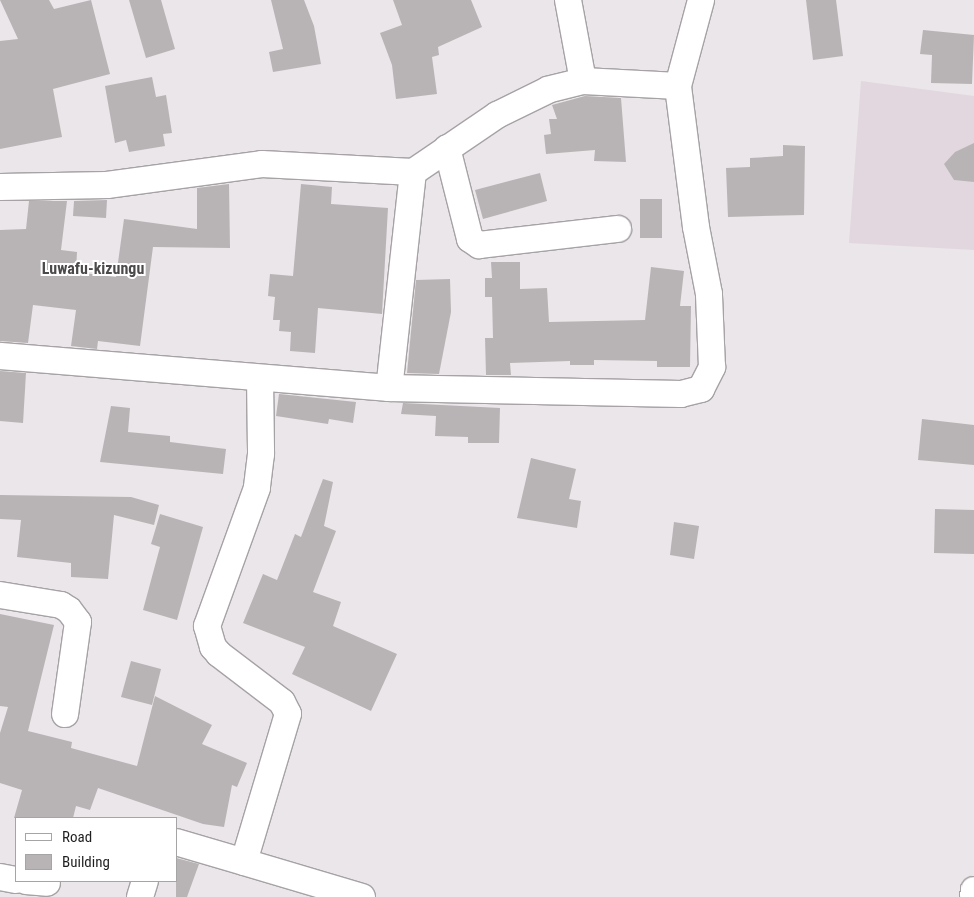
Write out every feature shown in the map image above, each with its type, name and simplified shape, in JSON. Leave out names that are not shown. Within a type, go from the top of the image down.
[{"type":"street","points":[[568,0],[583,81]]},
{"type":"street","points":[[0,356],[389,388],[681,394],[701,389],[712,367],[709,294],[696,227],[678,86],[701,0]]},
{"type":"street","points":[[0,187],[107,185],[262,164],[413,172],[513,105],[548,90],[583,81],[678,86]]},
{"type":"street","points":[[447,148],[470,239],[479,245],[618,229]]},
{"type":"street","points":[[389,388],[413,172]]},
{"type":"street","points":[[244,862],[287,724],[287,708],[219,654],[213,647],[207,626],[257,488],[261,454],[260,378]]},
{"type":"street","points":[[0,594],[61,605],[69,610],[78,622],[65,714]]},
{"type":"street","points":[[178,843],[349,896]]},
{"type":"street","points":[[0,878],[15,880]]},
{"type":"street","points":[[140,897],[145,882]]},
{"type":"street","points":[[973,897],[974,890]]},
{"type":"shaded area","points":[[861,81],[974,96],[974,250],[849,243]]},
{"type":"building","points":[[0,0],[49,0],[54,9],[91,0],[110,74],[53,89],[62,137],[0,149],[0,41],[18,39]]},
{"type":"building","points":[[129,0],[161,0],[175,49],[146,58]]},
{"type":"building","points":[[271,0],[304,0],[314,26],[321,64],[273,72],[269,52],[283,49]]},
{"type":"building","points":[[393,0],[471,0],[482,27],[438,47],[439,55],[432,57],[437,94],[396,99],[392,65],[380,33],[402,25]]},
{"type":"building","points":[[806,0],[836,0],[843,56],[813,60]]},
{"type":"building","points":[[923,30],[974,35],[972,84],[931,83],[932,55],[920,54]]},
{"type":"building","points":[[152,77],[156,97],[166,95],[172,133],[163,134],[165,146],[129,152],[126,140],[115,143],[105,86]]},
{"type":"building","points":[[585,96],[621,98],[626,162],[594,161],[595,150],[546,154],[544,135],[551,134],[549,119],[557,119],[552,105]]},
{"type":"building","points":[[974,143],[974,182],[954,180],[944,164],[955,152]]},
{"type":"building","points":[[783,145],[805,146],[804,215],[728,217],[726,168],[750,167],[750,158],[783,156]]},
{"type":"building","points":[[540,173],[547,201],[483,219],[475,190]]},
{"type":"building","points":[[229,184],[230,248],[153,247],[140,346],[98,341],[97,349],[71,346],[76,310],[33,305],[28,343],[0,341],[0,230],[26,229],[29,201],[67,201],[61,250],[77,252],[76,272],[116,277],[124,219],[197,229],[197,188]]},
{"type":"building","points":[[301,184],[332,187],[331,204],[388,208],[382,314],[318,308],[315,353],[290,351],[291,332],[279,331],[280,320],[273,320],[275,297],[268,296],[270,274],[293,276]]},
{"type":"building","points":[[640,199],[662,199],[662,238],[640,238]]},
{"type":"building","points":[[107,200],[106,218],[73,216],[74,201]]},
{"type":"building","points":[[491,262],[520,262],[520,289],[547,288],[549,322],[645,320],[651,267],[684,271],[680,306],[691,306],[690,367],[657,367],[657,361],[594,360],[594,365],[570,365],[570,361],[510,363],[511,375],[486,375],[485,338],[493,338],[492,297],[485,297],[485,278],[492,278]]},
{"type":"building","points":[[450,279],[451,312],[439,374],[407,373],[416,280]]},
{"type":"building","points":[[0,371],[26,373],[23,423],[0,421]]},
{"type":"building","points":[[279,394],[356,402],[353,423],[329,419],[328,424],[276,416]]},
{"type":"building","points":[[403,403],[500,408],[499,443],[468,443],[468,437],[435,436],[436,416],[401,414]]},
{"type":"building","points":[[111,406],[130,408],[128,432],[170,436],[170,442],[226,449],[223,474],[100,462]]},
{"type":"building","points":[[922,419],[974,425],[974,465],[918,460]]},
{"type":"building","points":[[531,458],[576,469],[569,499],[581,501],[577,528],[517,518]]},
{"type":"building","points":[[323,479],[333,482],[324,526],[336,531],[313,592],[341,602],[333,626],[397,654],[371,711],[292,674],[305,647],[243,623],[263,574],[277,580],[295,534],[301,537]]},
{"type":"building","points":[[0,495],[131,497],[159,505],[154,525],[114,515],[108,579],[71,577],[71,563],[17,557],[21,520],[0,519]]},
{"type":"building","points":[[935,509],[974,510],[974,554],[934,553]]},
{"type":"building","points":[[160,514],[203,527],[177,620],[143,610],[160,547],[151,544]]},
{"type":"building","points":[[674,522],[699,526],[694,559],[670,555]]},
{"type":"building","points":[[0,614],[54,625],[28,731],[72,742],[71,748],[137,766],[155,696],[212,725],[202,744],[247,763],[237,787],[232,785],[224,827],[203,824],[98,788],[90,810],[76,806],[73,817],[14,818],[22,790],[0,783],[0,733],[8,707],[0,706]]},
{"type":"building","points":[[131,661],[161,669],[152,705],[121,697]]},
{"type":"building","points":[[178,859],[199,864],[187,897],[176,897]]},
{"type":"district","name":"Luwafu-kizungu","points":[[93,269]]}]
